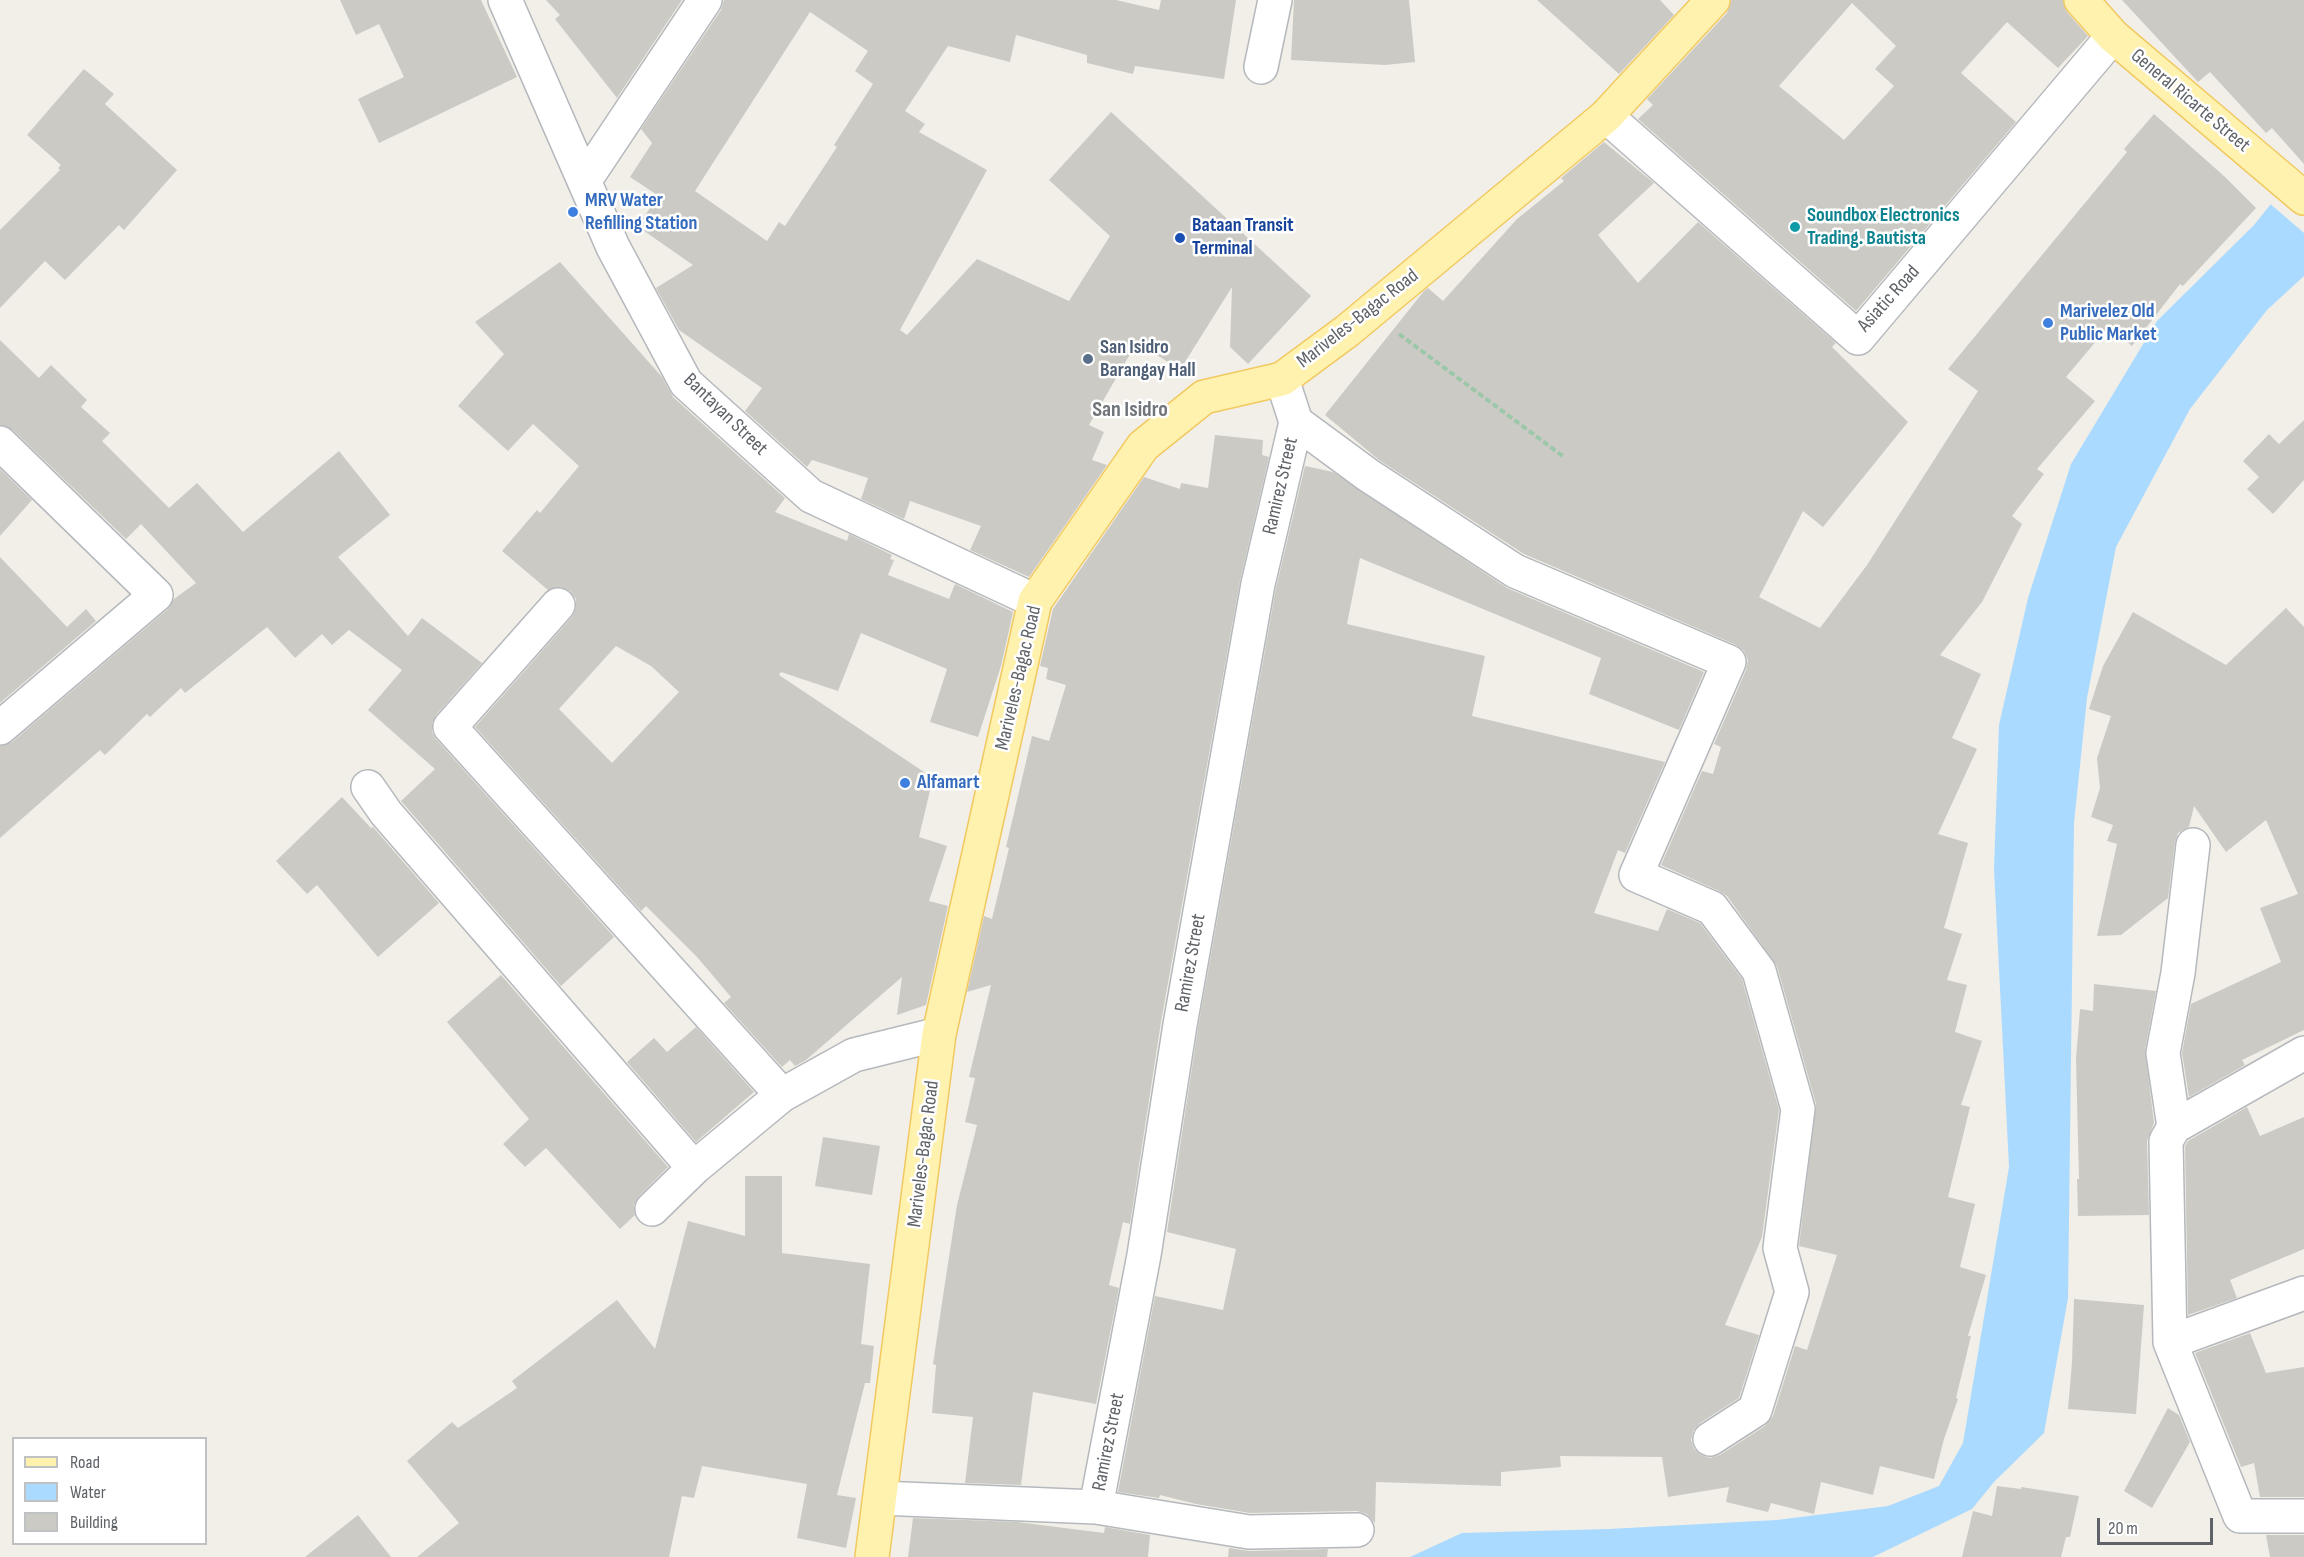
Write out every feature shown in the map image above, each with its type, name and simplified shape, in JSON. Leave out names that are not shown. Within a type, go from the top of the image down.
[{"type":"main road","name":"Mariveles-Bagac Road","points":[[872,1557],[939,1034],[1035,601],[1143,446],[1204,398],[1282,379],[1370,312],[1606,116],[1713,0]]},
{"type":"main road","name":"General Ricarte Street","points":[[2081,0],[2113,36],[2293,188]]},
{"type":"street","name":"Bantayan Street","points":[[505,0],[613,247],[686,383],[811,496],[1035,601]]},
{"type":"street","points":[[585,180],[705,0]]},
{"type":"street","points":[[1261,67],[1275,0]]},
{"type":"street","name":"Asiatic Road","points":[[1606,116],[1858,338],[2113,36]]},
{"type":"street","points":[[1282,379],[1296,422],[1368,475],[1515,571],[1729,662],[1636,875],[1712,908],[1759,971],[1798,1109],[1780,1248],[1792,1292],[1755,1410],[1710,1439]]},
{"type":"street","name":"Ramirez Street","points":[[1096,1507],[1144,1255],[1180,1025],[1258,585],[1296,422]]},
{"type":"street","points":[[0,442],[156,594],[0,728]]},
{"type":"street","points":[[558,604],[450,727],[782,1095]]},
{"type":"street","points":[[368,787],[386,813],[694,1168]]},
{"type":"street","points":[[2174,1127],[2163,1053],[2178,973],[2193,845]]},
{"type":"street","points":[[652,1209],[694,1168],[782,1095],[854,1055],[939,1034]]},
{"type":"street","points":[[2304,1053],[2174,1127],[2166,1141],[2170,1342],[2240,1516],[2304,1516]]},
{"type":"street","points":[[2170,1342],[2304,1293]]},
{"type":"street","points":[[880,1498],[1096,1507],[1249,1532],[1357,1530]]},
{"type":"path","points":[[1370,312],[1564,457]]},
{"type":"water","points":[[2304,163],[2304,276],[2267,310],[2190,409],[2116,547],[2087,698],[2074,823],[2068,1298],[2044,1433],[1994,1482],[1972,1509],[1873,1557],[1410,1557],[1462,1533],[1609,1529],[1777,1520],[1888,1506],[1939,1486],[1963,1443],[2009,1167],[1994,869],[1999,725],[2028,598],[2071,464],[2157,321],[2254,225]]},
{"type":"pier","points":[[2301,162],[2304,164],[2304,233],[2268,202]]},
{"type":"building","points":[[340,0],[481,0],[517,77],[379,143],[358,99],[404,77],[379,24],[356,35]]},
{"type":"building","points":[[546,0],[682,0],[617,98],[555,19],[560,15]]},
{"type":"building","points":[[724,0],[1116,0],[1159,10],[1161,0],[1236,0],[1224,79],[1135,66],[1133,74],[1087,63],[1087,55],[1016,35],[1010,62],[948,46],[905,111],[925,124],[919,132],[987,170],[900,330],[907,335],[977,259],[1069,301],[1110,236],[1049,180],[1111,112],[1311,296],[1248,364],[1230,347],[1232,287],[1180,370],[1137,342],[1089,425],[1104,432],[1092,460],[1107,465],[1029,577],[970,550],[981,526],[910,501],[904,519],[861,499],[868,478],[812,460],[807,467],[745,411],[762,388],[679,330],[656,288],[693,265],[637,226],[659,196],[630,177],[652,143],[641,129],[721,10]],"holes":[[[810,12],[868,51],[855,71],[873,84],[834,145],[837,147],[785,226],[779,222],[767,241],[695,191]]]},
{"type":"building","points":[[1294,0],[1409,0],[1415,62],[1385,65],[1291,60]]},
{"type":"building","points":[[1537,0],[1660,0],[1674,15],[1619,74]]},
{"type":"building","points":[[1731,0],[2063,0],[2067,12],[2088,36],[2058,68],[2007,22],[1961,73],[2016,122],[1856,311],[1638,119],[1653,105],[1647,99],[1727,13]],"holes":[[[1852,3],[1896,46],[1875,69],[1894,86],[1844,140],[1779,86]]]},
{"type":"building","points":[[2122,0],[2304,0],[2304,164],[2272,128],[2266,133],[2210,72],[2198,82]]},
{"type":"building","points":[[84,69],[114,94],[105,104],[177,170],[124,230],[119,225],[65,280],[45,261],[0,308],[0,230],[60,170],[58,168],[61,165],[27,135]]},
{"type":"building","points":[[2154,114],[2224,176],[2256,208],[2183,286],[2180,284],[2132,346],[2108,327],[2066,377],[2095,401],[2037,469],[2044,474],[2012,516],[2022,524],[1982,602],[1940,655],[1981,674],[1952,738],[1977,749],[1938,834],[1968,843],[1944,928],[1962,934],[1947,980],[1967,985],[1955,1032],[1982,1041],[1961,1105],[1970,1107],[1948,1197],[1975,1204],[1960,1267],[1986,1275],[1968,1336],[1971,1336],[1956,1398],[1958,1399],[1944,1439],[1934,1479],[1880,1466],[1873,1495],[1821,1482],[1814,1514],[1771,1503],[1768,1512],[1726,1502],[1729,1487],[1668,1497],[1662,1457],[1560,1456],[1561,1467],[1501,1472],[1501,1486],[1376,1482],[1375,1523],[1367,1514],[1357,1511],[1250,1513],[1160,1495],[1159,1498],[1118,1492],[1155,1296],[1223,1310],[1236,1249],[1167,1232],[1198,1028],[1276,588],[1305,466],[1333,472],[1507,588],[1704,672],[1679,730],[1589,694],[1601,658],[1360,558],[1347,624],[1485,656],[1472,716],[1665,762],[1625,853],[1618,850],[1594,913],[1658,931],[1667,909],[1700,923],[1742,979],[1779,1110],[1762,1237],[1725,1325],[1759,1335],[1739,1398],[1700,1423],[1693,1431],[1691,1440],[1694,1449],[1701,1455],[1710,1458],[1720,1455],[1765,1426],[1773,1416],[1795,1346],[1807,1350],[1837,1255],[1799,1246],[1816,1104],[1777,966],[1727,896],[1661,865],[1702,771],[1713,774],[1721,747],[1714,744],[1746,670],[1748,660],[1744,651],[1736,645],[1524,554],[1379,460],[1325,415],[1424,291],[1428,288],[1443,301],[1517,219],[1564,181],[1561,178],[1604,142],[1654,183],[1598,235],[1638,283],[1698,222],[1836,343],[1832,347],[1908,422],[1823,527],[1803,511],[1759,597],[1820,628],[1867,565],[1978,391],[1948,369],[2127,152],[2124,149]]},
{"type":"building","points":[[560,262],[662,377],[673,397],[785,498],[775,512],[847,541],[849,534],[892,555],[890,559],[894,560],[888,575],[949,599],[955,584],[1013,612],[1001,666],[978,737],[930,722],[947,669],[861,633],[838,691],[781,672],[779,675],[933,778],[919,837],[947,846],[929,901],[948,906],[926,1005],[897,1015],[902,977],[806,1060],[795,1066],[790,1060],[782,1067],[724,1003],[731,997],[697,957],[646,906],[641,911],[475,727],[572,617],[576,608],[576,599],[570,591],[561,587],[548,590],[502,551],[537,510],[540,513],[579,466],[533,424],[508,451],[458,406],[504,354],[475,322]],"holes":[[[616,646],[651,666],[679,692],[612,763],[559,709]]]},
{"type":"building","points":[[0,340],[39,378],[51,365],[87,400],[81,407],[110,433],[102,441],[169,508],[197,483],[243,532],[339,451],[390,515],[338,557],[408,636],[422,618],[482,663],[436,715],[432,723],[432,732],[614,937],[561,986],[401,801],[435,769],[368,710],[402,670],[349,630],[332,645],[322,634],[295,658],[267,627],[185,693],[181,688],[150,717],[147,714],[105,755],[100,750],[0,838],[0,746],[12,742],[168,609],[174,599],[196,583],[141,524],[126,539],[13,430],[0,425]]},
{"type":"building","points":[[2304,420],[2304,480],[2273,514],[2247,489],[2259,477],[2243,461],[2269,434],[2279,444]]},
{"type":"building","points":[[1215,435],[1263,440],[1262,455],[1269,457],[1240,581],[1161,1022],[1130,1224],[1123,1222],[1109,1285],[1119,1288],[1096,1404],[1033,1392],[1021,1485],[965,1483],[973,1417],[932,1413],[936,1365],[933,1364],[957,1205],[977,1125],[965,1122],[975,1078],[969,1077],[991,985],[967,992],[984,916],[992,919],[1032,736],[1049,741],[1066,685],[1046,679],[1048,668],[1040,666],[1053,609],[1144,477],[1180,489],[1181,483],[1208,488]]},
{"type":"building","points":[[0,469],[32,500],[0,536]]},
{"type":"building","points":[[0,557],[67,627],[86,609],[96,621],[0,703]]},
{"type":"building","points":[[2286,608],[2304,627],[2304,1030],[2242,1060],[2245,1065],[2189,1097],[2182,1053],[2191,1004],[2281,962],[2260,908],[2298,894],[2266,820],[2226,852],[2194,806],[2189,827],[2178,833],[2175,842],[2168,898],[2121,935],[2097,936],[2117,844],[2107,841],[2113,825],[2091,817],[2100,788],[2097,758],[2111,716],[2089,709],[2103,666],[2133,612],[2226,665]]},
{"type":"building","points":[[342,797],[371,828],[373,827],[439,903],[378,957],[317,885],[307,894],[276,861]]},
{"type":"building","points":[[501,975],[668,1167],[639,1196],[634,1205],[635,1215],[620,1229],[546,1148],[525,1167],[503,1144],[529,1119],[447,1022]]},
{"type":"building","points":[[2094,984],[2156,991],[2145,1050],[2154,1123],[2147,1141],[2149,1215],[2078,1216],[2076,1059],[2080,1009],[2093,1011]]},
{"type":"building","points":[[696,1027],[754,1092],[696,1142],[627,1062],[654,1038],[667,1052]]},
{"type":"building","points":[[2247,1107],[2260,1136],[2304,1117],[2304,1249],[2230,1280],[2237,1298],[2188,1315],[2185,1146],[2188,1141]]},
{"type":"building","points":[[823,1137],[880,1146],[872,1195],[815,1186]]},
{"type":"building","points":[[745,1176],[782,1176],[782,1253],[870,1264],[861,1344],[874,1346],[870,1383],[865,1383],[837,1495],[856,1498],[846,1548],[797,1538],[807,1484],[702,1466],[694,1498],[682,1496],[669,1557],[417,1557],[459,1523],[407,1461],[452,1422],[458,1428],[517,1388],[512,1381],[617,1300],[655,1349],[688,1221],[745,1236]]},
{"type":"building","points":[[2074,1299],[2144,1305],[2136,1414],[2068,1409]]},
{"type":"building","points":[[2250,1333],[2266,1373],[2304,1367],[2304,1497],[2260,1497],[2254,1463],[2241,1467],[2195,1353]]},
{"type":"building","points":[[2168,1408],[2179,1415],[2190,1442],[2152,1508],[2124,1491]]},
{"type":"building","points":[[1997,1486],[2021,1489],[2021,1487],[2079,1496],[2070,1537],[2066,1537],[2061,1557],[1962,1557],[1973,1511],[1992,1516]]},
{"type":"building","points":[[358,1515],[391,1557],[305,1557]]},
{"type":"building","points":[[913,1518],[1017,1522],[1104,1533],[1105,1527],[1150,1535],[1148,1557],[908,1557]]},
{"type":"building","points":[[2266,1535],[2304,1535],[2304,1557],[2270,1557]]},
{"type":"building","points":[[1229,1548],[1249,1551],[1328,1549],[1327,1557],[1228,1557]]},
{"type":"place","name":"MRV Water Refilling Station","points":[[573,212]]},
{"type":"place","name":"Soundbox Electronics Trading. Bautista","points":[[1795,227]]},
{"type":"place","name":"Bataan Transit Terminal","points":[[1180,238]]},
{"type":"place","name":"Marivelez Old Public Market","points":[[2048,323]]},
{"type":"place","name":"San Isidro Barangay Hall","points":[[1088,359]]},
{"type":"place","name":"Alfamart","points":[[905,783]]},
{"type":"district","name":"San Isidro","points":[[1130,410]]}]
